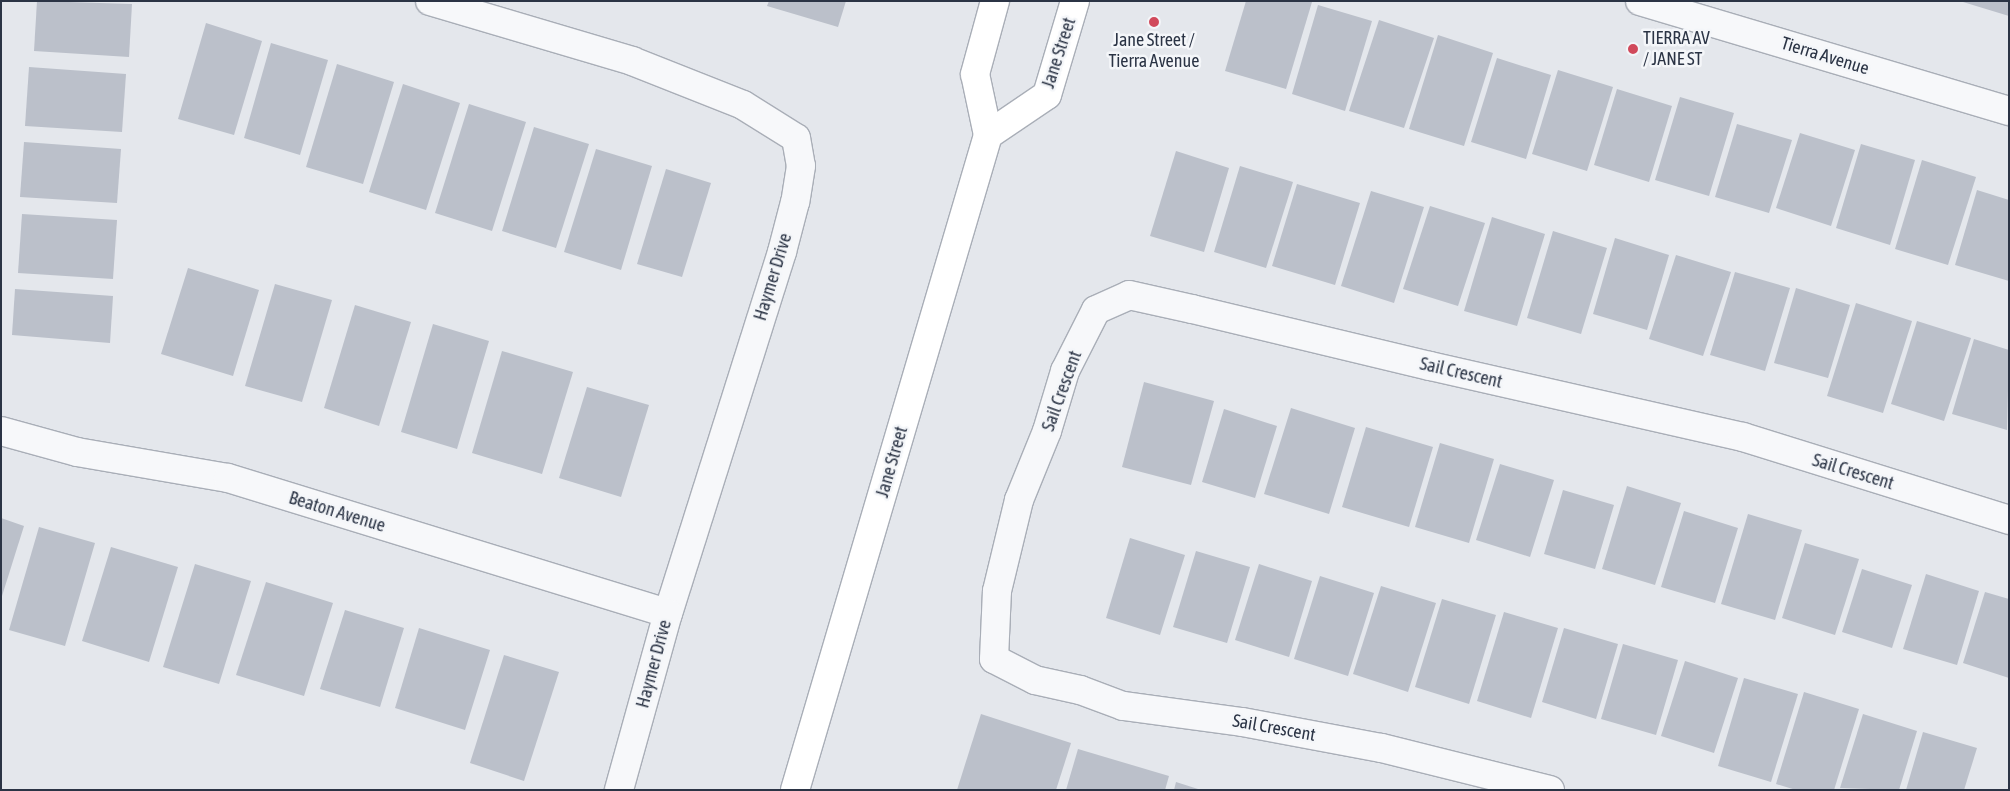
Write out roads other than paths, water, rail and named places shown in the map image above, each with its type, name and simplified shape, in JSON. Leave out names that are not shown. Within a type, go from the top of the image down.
[{"type":"main road","name":"Jane Street","points":[[795,790],[988,135],[975,74],[994,1]]},
{"type":"main road","name":"Jane Street","points":[[988,135],[1047,95],[1075,1]]},
{"type":"street","name":"Haymer Drive","points":[[430,1],[632,61],[743,105],[796,138],[801,166],[795,202],[782,252],[668,613],[619,790]]},
{"type":"street","name":"Tierra Avenue","points":[[1640,1],[2009,111]]},
{"type":"street","name":"Sail Crescent","points":[[1550,790],[1381,748],[1242,722],[1123,706],[1080,690],[1034,680],[994,659],[997,591],[1018,500],[1047,431],[1065,371],[1096,310],[1129,295],[1192,308],[1439,368],[1743,437],[2009,520]]},
{"type":"street","name":"Beaton Avenue","points":[[1,431],[76,452],[228,478],[668,613]]},
{"type":"place","name":"Jane Street / Tierra Avenue","points":[[1154,22]]},
{"type":"place","name":"TIERRA AV / JANE ST","points":[[1633,49]]}]
